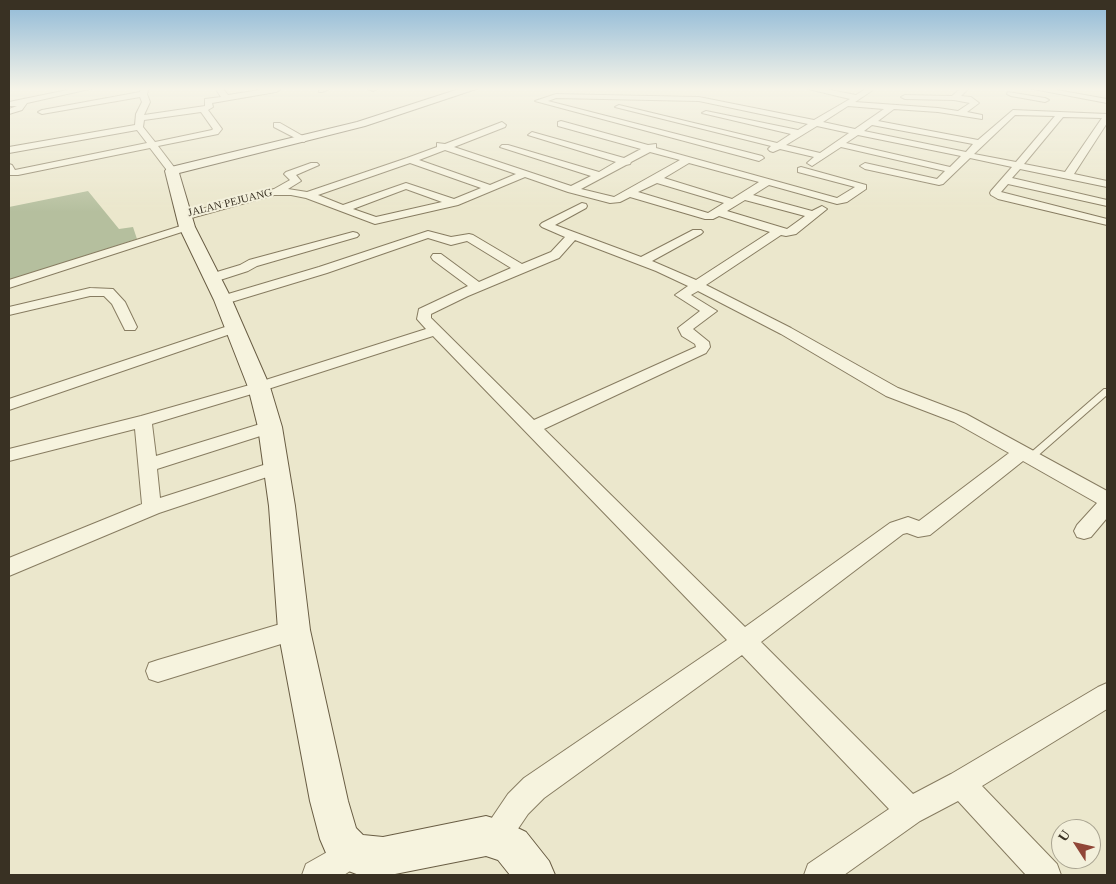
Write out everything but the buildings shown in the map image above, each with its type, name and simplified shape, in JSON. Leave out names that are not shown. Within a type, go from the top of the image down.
[{"type":"street","points":[[33,150],[82,131],[103,129]]},
{"type":"street","points":[[9,150],[33,150],[126,129]]},
{"type":"street","points":[[143,129],[172,171],[341,129]]},
{"type":"street","points":[[9,167],[12,173],[18,172],[154,145],[218,129]]},
{"type":"street","points":[[285,129],[304,139]]},
{"type":"street","name":"JALAN PEJUANG","points":[[172,171],[185,222],[274,192],[308,195],[410,160],[490,129]]},
{"type":"street","points":[[548,129],[500,148],[600,174]]},
{"type":"street","points":[[564,129],[688,159],[840,201],[862,187],[845,181],[797,173],[861,129]]},
{"type":"street","points":[[645,129],[759,158]]},
{"type":"street","points":[[572,190],[600,174],[627,162],[680,129]]},
{"type":"street","points":[[709,129],[822,156]]},
{"type":"street","points":[[777,129],[798,134]]},
{"type":"street","points":[[734,172],[805,129]]},
{"type":"street","points":[[838,129],[1107,184]]},
{"type":"street","points":[[908,129],[980,143]]},
{"type":"street","points":[[865,166],[939,182],[980,143],[990,129]]},
{"type":"street","points":[[1048,129],[995,193],[1107,222]]},
{"type":"street","points":[[1068,176],[1099,129]]},
{"type":"street","points":[[27,134],[33,150]]},
{"type":"street","points":[[532,135],[627,162]]},
{"type":"street","points":[[430,142],[572,190],[610,200],[656,179],[688,159]]},
{"type":"street","points":[[839,144],[951,170]]},
{"type":"street","points":[[845,181],[880,154]]},
{"type":"street","points":[[410,160],[492,189]]},
{"type":"street","points":[[274,192],[296,181],[290,174],[314,165]]},
{"type":"street","points":[[698,184],[723,169]]},
{"type":"street","points":[[308,195],[375,221],[454,203],[525,174]]},
{"type":"street","points":[[656,179],[698,184],[734,203]]},
{"type":"street","points":[[1006,180],[1107,203]]},
{"type":"street","points":[[628,192],[705,217],[719,212],[769,181]]},
{"type":"street","points":[[344,208],[406,186],[454,203]]},
{"type":"street","points":[[719,212],[786,233],[792,232],[817,212],[744,196]]},
{"type":"street","points":[[582,206],[546,225],[642,261],[697,285],[786,331],[892,392],[960,418],[1107,500]]},
{"type":"street","points":[[9,311],[51,285],[185,222],[217,289],[259,387],[270,427],[294,630],[329,800],[338,833],[352,853],[383,857],[474,837],[495,838],[512,846],[535,875]]},
{"type":"street","points":[[532,428],[701,350],[703,347],[702,342],[687,333],[685,328],[708,314],[709,310],[682,295],[779,231]]},
{"type":"street","points":[[642,261],[697,232]]},
{"type":"street","points":[[217,289],[323,270],[428,234],[451,241],[465,237],[469,238],[521,269]]},
{"type":"street","points":[[217,289],[253,262],[352,235]]},
{"type":"street","points":[[572,236],[557,254],[424,312],[424,319],[910,811]]},
{"type":"street","points":[[437,257],[478,287]]},
{"type":"street","points":[[9,284],[51,285],[97,292],[111,292],[130,327]]},
{"type":"street","points":[[9,405],[234,328]]},
{"type":"street","points":[[9,455],[142,421],[259,387],[436,330]]},
{"type":"street","points":[[142,421],[152,508]]},
{"type":"street","points":[[148,465],[270,427]]},
{"type":"street","points":[[495,838],[518,804],[534,788],[744,641],[897,528],[908,525],[923,529],[1026,455]]},
{"type":"street","points":[[9,567],[152,508],[276,466]]},
{"type":"street","points":[[1084,532],[1107,505]]},
{"type":"street","points":[[158,671],[294,630]]},
{"type":"street","points":[[819,875],[910,811],[961,784],[1107,695]]},
{"type":"street","points":[[961,784],[1046,875]]},
{"type":"street","points":[[317,875],[352,853]]},
{"type":"lane","points":[[1026,455],[1107,391]]},
{"type":"green space","points":[[88,191],[119,229],[133,227],[137,239],[9,280],[9,207]]}]
